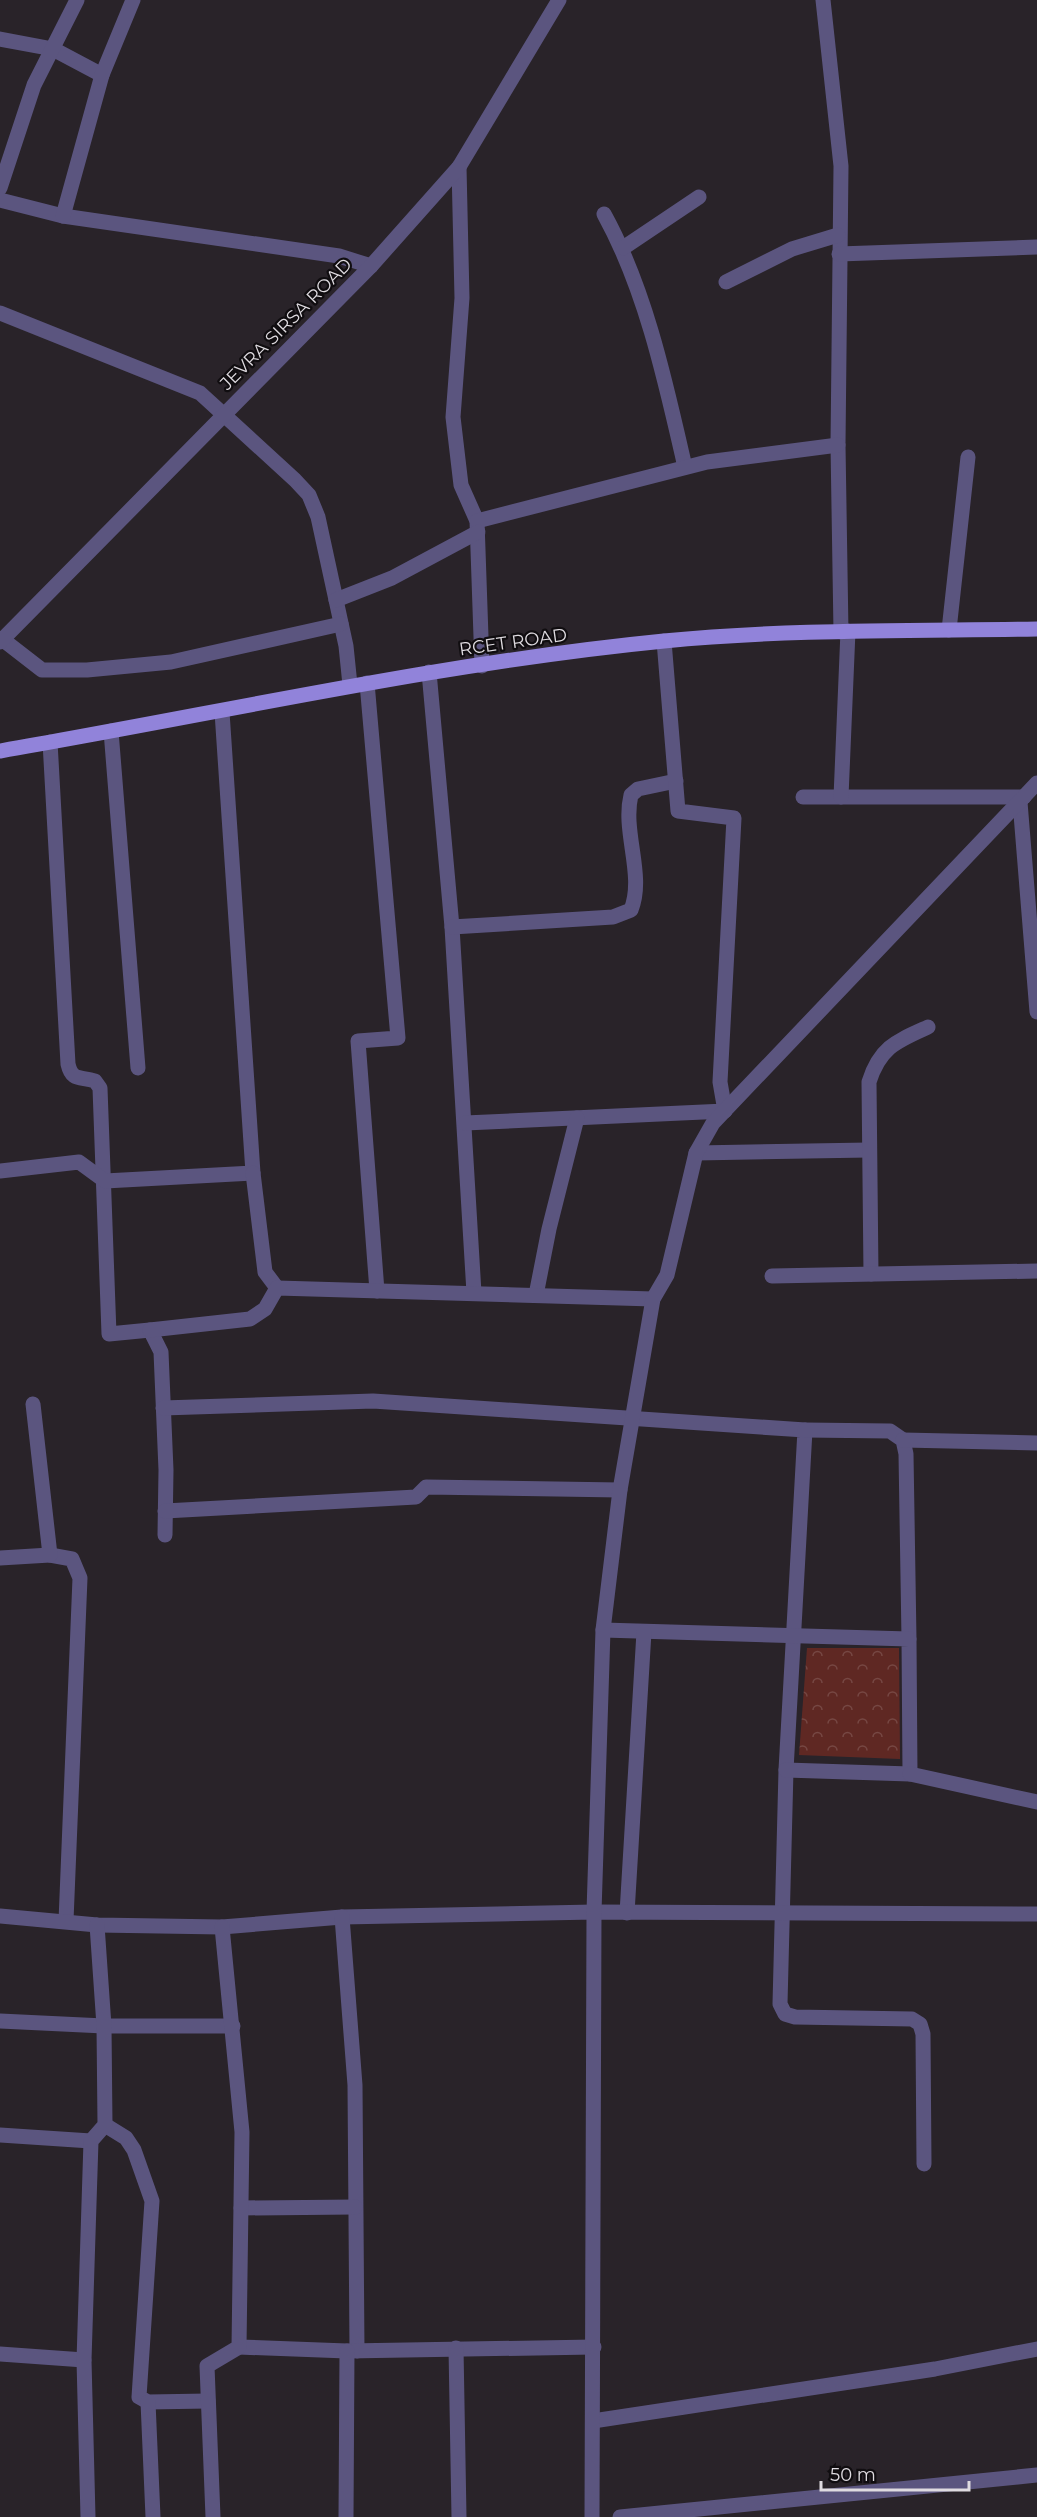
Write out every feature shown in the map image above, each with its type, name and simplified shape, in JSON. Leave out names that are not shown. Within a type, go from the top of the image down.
[{"type":"main road","name":"RCET ROAD","points":[[0,751],[222,712],[350,685],[429,672],[664,641],[844,632],[1037,629]]},
{"type":"street","points":[[0,189],[34,85],[77,0]]},
{"type":"street","points":[[63,216],[102,75],[133,0]]},
{"type":"street","name":"JEVRA SIRSA ROAD","points":[[1,641],[371,266],[459,167],[559,0]]},
{"type":"street","points":[[823,0],[841,166],[838,235],[838,444],[844,632],[841,797]]},
{"type":"street","points":[[0,39],[53,49],[102,75]]},
{"type":"street","points":[[459,167],[462,298],[453,417],[461,485],[477,526],[482,666]]},
{"type":"street","points":[[623,248],[699,197]]},
{"type":"street","points":[[0,201],[63,216],[339,256],[371,266]]},
{"type":"street","points":[[604,214],[623,248],[666,385],[685,467]]},
{"type":"street","points":[[726,282],[792,249],[838,235]]},
{"type":"street","points":[[839,255],[1037,247]]},
{"type":"street","points":[[0,313],[200,393],[309,495],[318,517],[336,600],[350,685]]},
{"type":"street","points":[[336,600],[392,578],[477,526],[707,462],[838,444]]},
{"type":"street","points":[[949,630],[968,457]]},
{"type":"street","points":[[1,641],[42,670],[87,670],[171,662],[341,624]]},
{"type":"street","points":[[664,641],[678,811],[734,818],[720,1082],[725,1111]]},
{"type":"street","points":[[429,672],[452,927],[474,1293]]},
{"type":"street","points":[[367,683],[398,1038],[358,1041],[377,1291]]},
{"type":"street","points":[[222,712],[253,1173],[265,1272],[277,1288]]},
{"type":"street","points":[[111,730],[138,1068]]},
{"type":"street","points":[[50,742],[68,1064],[72,1076],[77,1079],[95,1081],[100,1088],[109,1334],[250,1319],[265,1310],[277,1288]]},
{"type":"street","points":[[452,927],[613,918],[625,914],[631,910],[635,890],[628,814],[630,795],[638,789],[676,781]]},
{"type":"street","points":[[592,2517],[594,1912],[603,1630],[620,1490],[653,1299],[667,1275],[696,1153],[713,1124],[1037,783]]},
{"type":"street","points":[[803,796],[1022,800]]},
{"type":"street","points":[[1022,800],[1037,1012]]},
{"type":"street","points":[[871,1274],[869,1082],[874,1065],[884,1051],[897,1041],[928,1027]]},
{"type":"street","points":[[465,1123],[725,1111]]},
{"type":"street","points":[[536,1295],[549,1229],[577,1118]]},
{"type":"street","points":[[696,1153],[869,1150]]},
{"type":"street","points":[[0,1171],[79,1162],[105,1181],[253,1173]]},
{"type":"street","points":[[772,1276],[1037,1271]]},
{"type":"street","points":[[277,1288],[653,1299]]},
{"type":"street","points":[[150,1330],[161,1352],[165,1535]]},
{"type":"street","points":[[163,1408],[373,1401],[805,1430],[890,1431],[903,1440],[1037,1443]]},
{"type":"street","points":[[33,1404],[50,1555]]},
{"type":"street","points":[[805,1430],[786,1770],[780,2004],[785,2014],[795,2017],[912,2019],[920,2024],[923,2034],[924,2164]]},
{"type":"street","points":[[903,1440],[906,1454],[910,1774]]},
{"type":"street","points":[[165,1511],[416,1497],[426,1486],[620,1490]]},
{"type":"street","points":[[0,1558],[50,1555],[72,1559],[80,1578],[66,1921]]},
{"type":"street","points":[[603,1630],[792,1638],[909,1639]]},
{"type":"street","points":[[627,1913],[644,1632]]},
{"type":"street","points":[[786,1770],[910,1774],[1037,1802]]},
{"type":"street","points":[[0,1916],[97,1925],[222,1927],[342,1917],[594,1912],[1037,1914]]},
{"type":"street","points":[[342,1917],[355,2085],[355,2207],[346,2517]]},
{"type":"street","points":[[88,2517],[84,2360],[91,2141],[105,2125],[104,2025],[97,1925]]},
{"type":"street","points":[[222,1927],[242,2132],[239,2347]]},
{"type":"street","points":[[0,2021],[233,2026]]},
{"type":"street","points":[[105,2125],[126,2138],[134,2150],[152,2200],[139,2397],[148,2402],[208,2401]]},
{"type":"street","points":[[0,2135],[91,2141]]},
{"type":"street","points":[[241,2208],[355,2207]]},
{"type":"street","points":[[213,2517],[207,2366],[239,2347],[352,2351],[594,2347]]},
{"type":"street","points":[[456,2348],[459,2517]]},
{"type":"street","points":[[593,2421],[935,2369],[1037,2349]]},
{"type":"street","points":[[0,2354],[84,2360]]},
{"type":"street","points":[[148,2402],[153,2517]]},
{"type":"street","points":[[620,2517],[1037,2475]]},
{"type":"green space","points":[[807,1648],[899,1648],[900,1759],[799,1755]]}]
